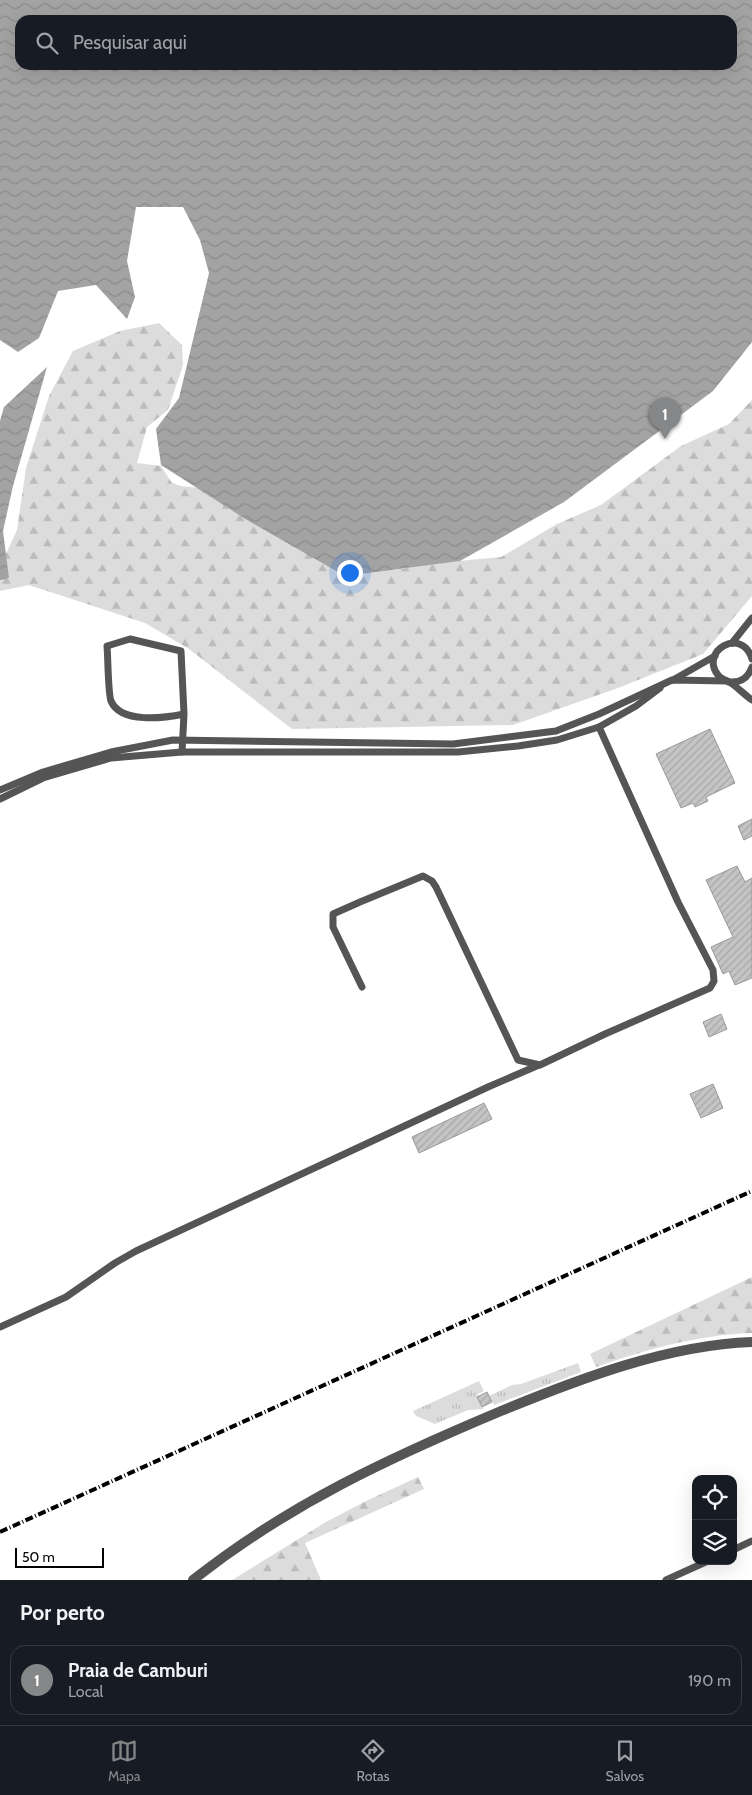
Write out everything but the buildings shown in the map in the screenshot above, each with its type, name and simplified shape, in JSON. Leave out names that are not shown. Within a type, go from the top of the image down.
[{"type":"street","points":[[193,1580],[249,1538],[319,1496],[379,1464],[468,1425],[553,1390],[639,1361],[688,1349],[752,1342]]},
{"type":"lane","points":[[0,790],[43,772],[111,752],[173,740],[454,744],[556,730],[599,714],[672,680],[714,656],[722,647],[732,643],[752,618]]},
{"type":"lane","points":[[182,752],[184,714],[181,651],[130,639],[107,646],[110,701],[120,711],[130,716],[138,717],[164,718],[184,714]]},
{"type":"lane","points":[[732,643],[744,646],[749,651],[752,659]]},
{"type":"lane","points":[[714,656],[714,666],[718,676],[752,700]]},
{"type":"lane","points":[[0,799],[43,778],[111,758],[182,752],[458,752],[557,740],[598,727],[636,706],[672,680],[739,681],[744,679],[752,667]]},
{"type":"lane","points":[[0,1327],[66,1297],[136,1251],[488,1087],[710,988],[714,981],[713,970],[678,902],[598,727]]},
{"type":"lane","points":[[362,987],[333,927],[333,914],[423,876],[436,887],[518,1060],[540,1065]]},
{"type":"lane","points":[[737,1548],[752,1541]]},
{"type":"lane","points":[[666,1580],[699,1565]]},
{"type":"green space","points":[[159,323],[182,345],[183,365],[168,410],[147,427],[137,463],[161,466],[172,483],[208,489],[348,564],[393,570],[501,557],[557,524],[601,505],[681,446],[729,424],[752,400],[752,596],[703,654],[618,688],[513,725],[292,729],[189,649],[145,623],[29,585],[0,591],[0,567],[17,530],[26,468],[49,396],[73,351],[120,331]]},
{"type":"green space","points":[[752,1277],[752,1333],[732,1334],[673,1344],[596,1367],[590,1354]]},
{"type":"green space","points":[[578,1363],[581,1372],[494,1405],[489,1396],[512,1385],[521,1384]]},
{"type":"green space","points":[[479,1381],[484,1391],[478,1394],[477,1397],[483,1409],[468,1410],[435,1424],[416,1416],[413,1411]]},
{"type":"green space","points":[[418,1477],[424,1489],[305,1543],[321,1580],[232,1580],[326,1522]]},
{"type":"water","points":[[0,0],[752,0],[752,342],[713,391],[564,502],[460,561],[345,576],[247,520],[161,465],[156,429],[179,398],[209,273],[200,240],[183,207],[136,207],[127,261],[135,297],[127,319],[96,285],[58,291],[39,338],[18,352],[0,340]]},
{"type":"water","points":[[47,367],[13,486],[3,531],[9,578],[0,580],[0,421],[4,407]]},
{"type":"railway","points":[[0,1532],[752,1191]]},
{"type":"place","name":"Praia de Camburi","points":[[665,439]]}]
